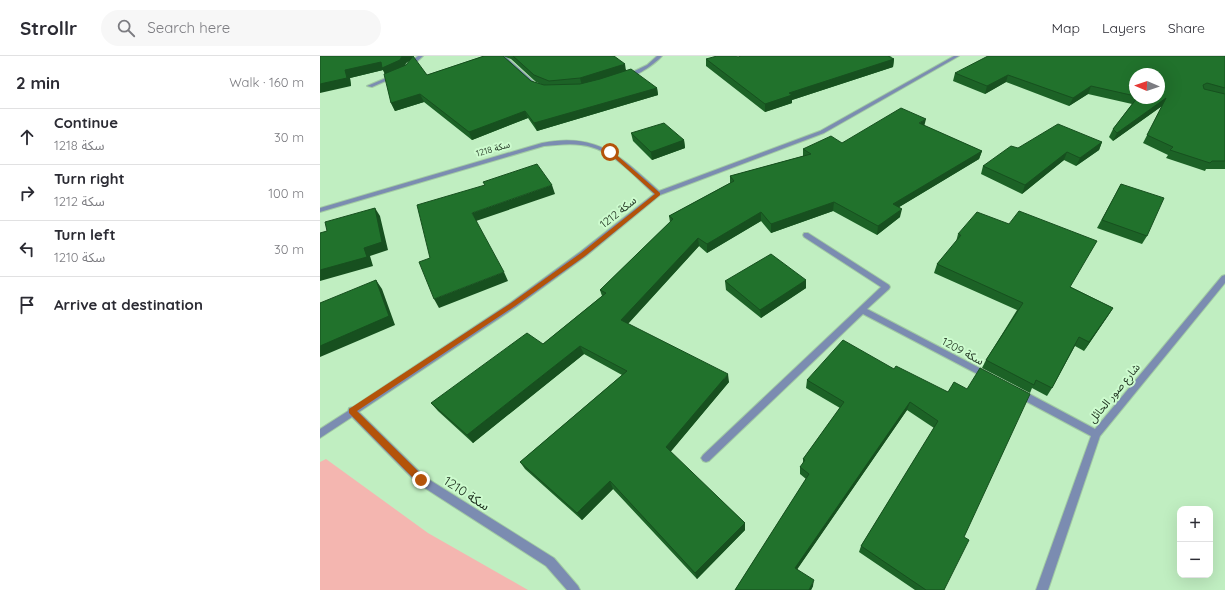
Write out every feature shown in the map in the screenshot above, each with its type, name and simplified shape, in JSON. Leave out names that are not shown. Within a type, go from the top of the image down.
[{"type":"street","points":[[370,86],[404,71],[421,56]]},
{"type":"street","points":[[502,56],[536,86]]},
{"type":"street","points":[[618,78],[649,66],[660,56]]},
{"type":"street","name":"سكة 1212","points":[[320,434],[352,411],[513,305],[583,254],[658,194],[822,132],[957,56]]},
{"type":"street","name":"سكة 1218","points":[[320,210],[544,144],[565,141],[598,146],[610,152],[658,194]]},
{"type":"street","points":[[706,458],[886,287],[806,235]]},
{"type":"street","name":"شارع صور الحائل","points":[[1042,590],[1096,434],[1225,278]]},
{"type":"street","name":"سكة 1209","points":[[862,310],[993,379]]},
{"type":"street","points":[[1013,390],[1096,434]]},
{"type":"street","name":"سكة 1210","points":[[352,411],[421,480],[550,562],[574,590]]},
{"type":"shaded area","points":[[326,459],[428,533],[528,590],[320,590],[320,462]]},
{"type":"building","points":[[320,56],[402,56],[400,60],[382,68],[381,62],[345,70],[347,78],[320,84]]},
{"type":"building","points":[[413,56],[427,75],[484,56],[503,56],[531,81],[544,85],[580,84],[631,69],[657,88],[534,123],[525,111],[469,132],[420,94],[391,103],[384,74],[406,65]]},
{"type":"building","points":[[513,56],[614,56],[625,64],[580,78],[549,81],[534,75]]},
{"type":"building","points":[[717,56],[888,56],[894,59],[789,93],[792,95],[765,104],[706,59]]},
{"type":"building","points":[[988,56],[1225,56],[1225,88],[1207,83],[1203,85],[1204,89],[1225,94],[1225,161],[1212,161],[1210,163],[1170,150],[1173,147],[1147,135],[1163,104],[1165,104],[1165,68],[1129,68],[1129,95],[1091,86],[1073,98],[1008,75],[987,86],[955,73]]},
{"type":"building","points":[[1132,104],[1158,104],[1117,133],[1113,129]]},
{"type":"building","points":[[901,108],[926,119],[919,123],[982,151],[893,204],[902,209],[878,226],[834,202],[771,224],[761,212],[707,244],[698,238],[621,320],[728,374],[666,447],[745,523],[695,573],[610,481],[577,513],[520,462],[627,371],[580,346],[467,435],[431,403],[527,333],[543,344],[606,293],[600,290],[673,219],[669,216],[734,181],[730,176],[811,154],[803,149],[831,136],[842,143]]},
{"type":"building","points":[[664,123],[684,140],[651,152],[631,133]]},
{"type":"building","points":[[1058,124],[1102,142],[1080,158],[1067,152],[1025,185],[983,166],[1011,146],[1018,148]]},
{"type":"building","points":[[537,164],[552,185],[472,213],[504,272],[434,299],[419,262],[430,258],[417,205],[485,185],[483,182]]},
{"type":"building","points":[[1121,184],[1164,198],[1147,236],[1102,220]]},
{"type":"building","points":[[375,208],[382,242],[364,248],[367,257],[320,270],[320,233],[327,231],[325,222]]},
{"type":"building","points":[[1019,211],[1097,241],[1070,287],[1113,308],[1089,342],[1079,337],[1052,388],[1036,380],[1034,385],[986,360],[1023,303],[937,264],[961,235],[958,234],[977,212],[1009,224]]},
{"type":"building","points":[[771,254],[806,280],[760,310],[725,281]]},
{"type":"building","points":[[376,280],[389,316],[320,346],[320,303]]},
{"type":"building","points":[[843,340],[894,369],[896,366],[948,392],[954,382],[967,389],[980,368],[1030,394],[964,537],[969,540],[944,590],[926,590],[861,546],[938,421],[910,402],[795,568],[814,580],[809,590],[735,590],[809,474],[800,467],[805,460],[803,459],[844,402],[807,380]]},
{"type":"route","points":[[421,480],[352,411],[513,305],[583,254],[658,194],[610,152]]}]
